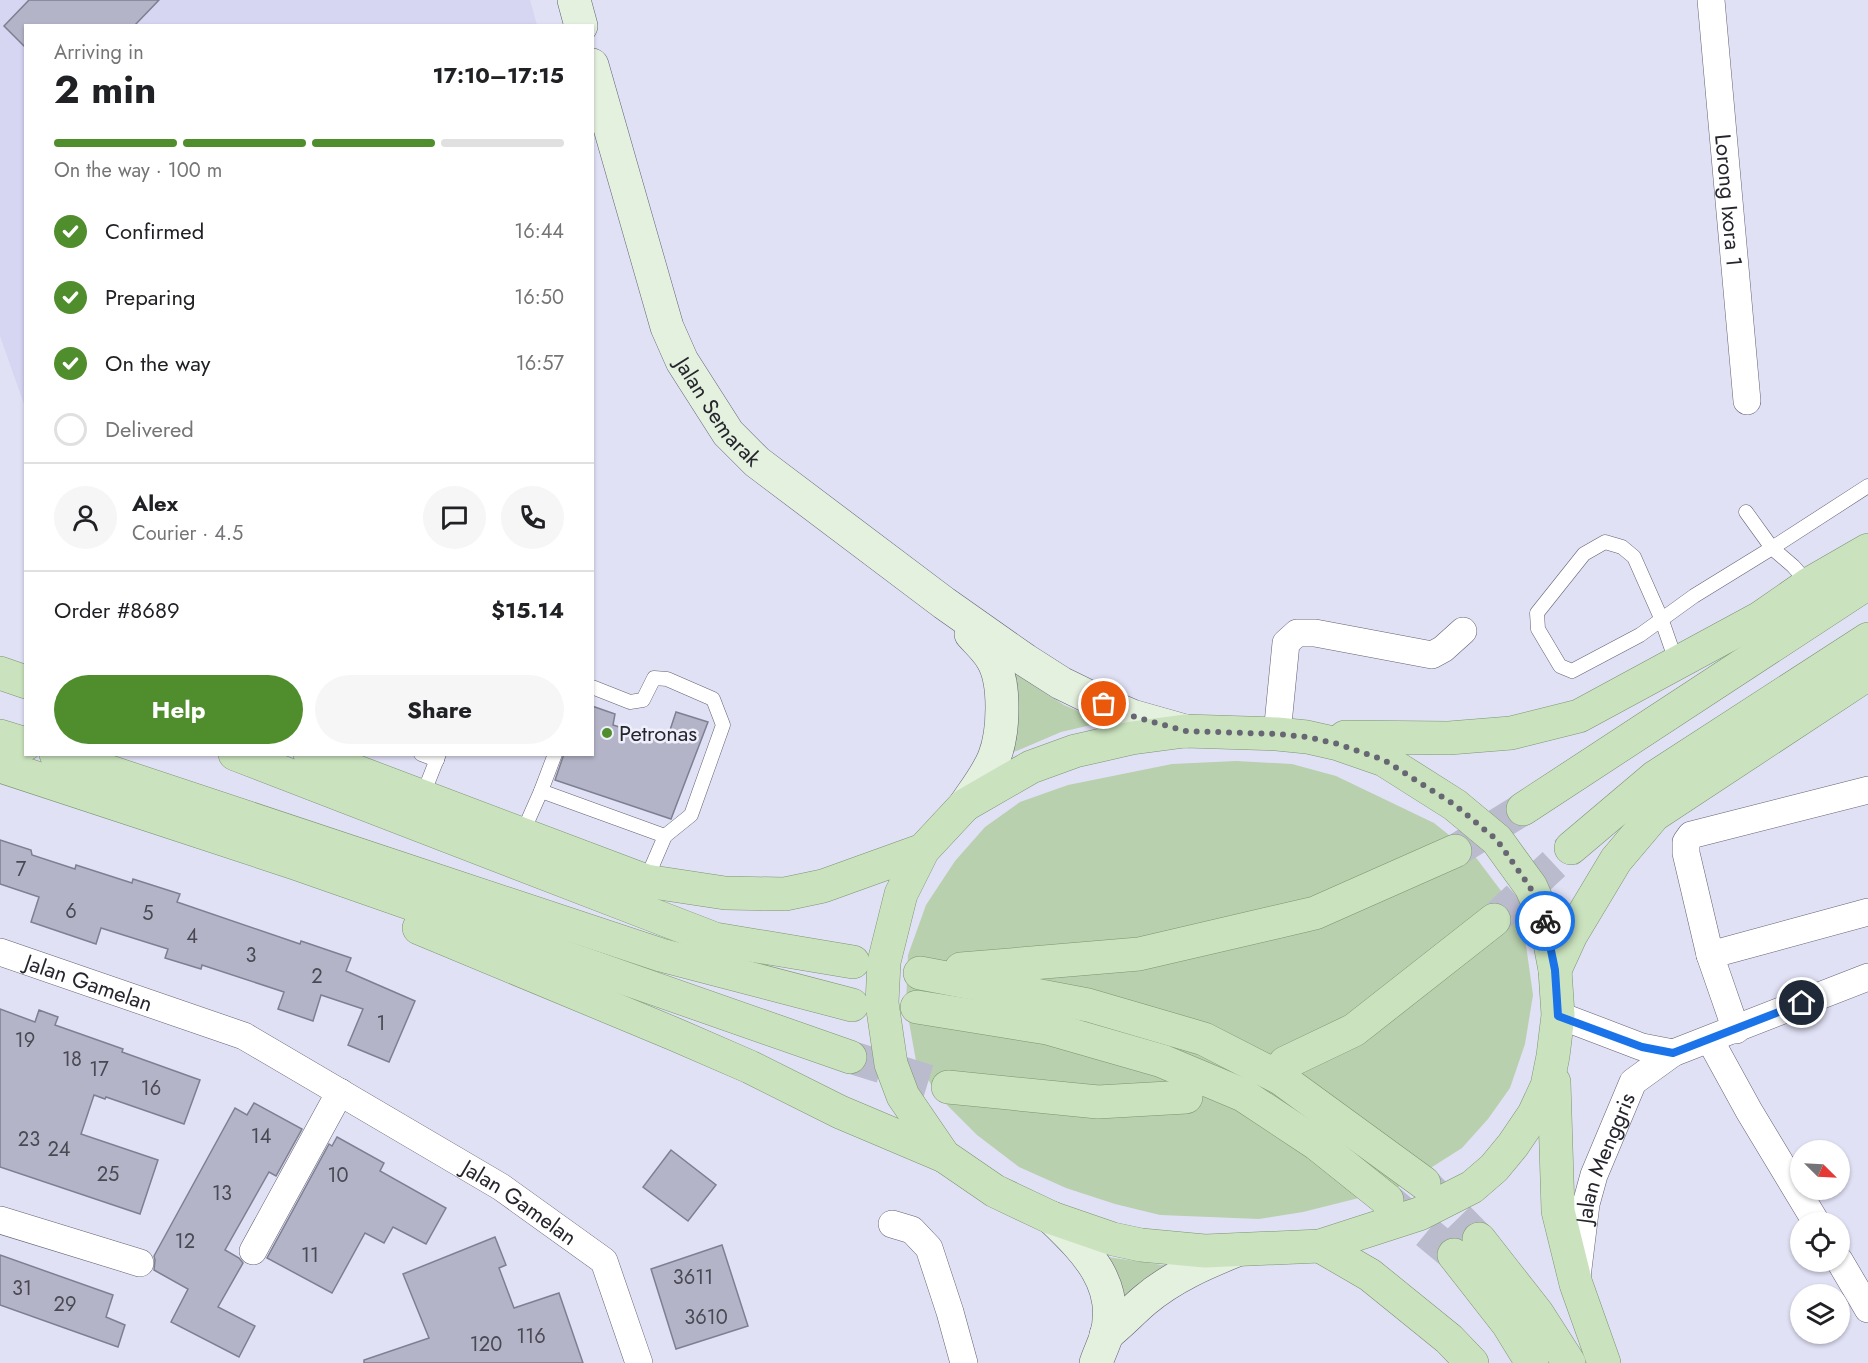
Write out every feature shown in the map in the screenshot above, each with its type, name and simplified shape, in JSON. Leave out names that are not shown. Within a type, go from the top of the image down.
[{"type":"main road","points":[[574,0],[580,24]]},
{"type":"main road","name":"Jalan Semarak","points":[[594,72],[667,327],[682,361],[728,433],[757,462],[1004,646],[1061,682],[1104,704],[1132,716],[1185,731]]},
{"type":"main road","points":[[965,805],[1012,777],[1050,760],[1132,738],[1185,731],[1449,738],[1511,733],[1579,716],[1677,665],[1760,618],[1809,584],[1868,550]]},
{"type":"main road","points":[[1523,809],[1868,583]]},
{"type":"main road","points":[[944,603],[992,659],[1001,681],[1000,731],[995,756],[985,776],[965,805],[923,850],[901,894],[884,962],[882,1003],[889,1054],[903,1096],[944,1156]]},
{"type":"main road","points":[[1571,848],[1654,777],[1868,639]]},
{"type":"main road","points":[[0,673],[24,681]]},
{"type":"main road","points":[[1555,970],[1571,935],[1616,860],[1654,815],[1868,674]]},
{"type":"main road","points":[[295,863],[421,929],[685,1038],[750,1067],[840,1112],[944,1156],[995,1191],[1052,1218],[1113,1239],[1141,1245],[1206,1251],[1320,1246],[1419,1214],[1472,1187],[1494,1168],[1534,1114],[1547,1086],[1558,1016],[1555,970],[1541,910],[1530,887],[1497,840],[1455,805],[1384,760],[1338,744],[1292,735]]},
{"type":"main road","points":[[0,736],[24,743]]},
{"type":"main road","points":[[62,756],[661,955],[852,1005]]},
{"type":"main road","points":[[239,756],[715,939],[853,962]]},
{"type":"main road","points":[[319,756],[646,881],[725,892],[785,894],[823,886],[923,850]]},
{"type":"main road","points":[[0,766],[295,863],[850,1057]]},
{"type":"main road","points":[[1424,1183],[1280,1078],[1204,1039],[1088,1005],[920,973],[1139,954],[1315,913],[1455,851]]},
{"type":"main road","points":[[1285,1063],[1354,1029],[1494,920]]},
{"type":"main road","points":[[917,1007],[1047,1028],[1162,1061],[1243,1095],[1317,1144],[1387,1200]]},
{"type":"main road","points":[[1553,1056],[1558,1212],[1576,1284],[1604,1363]]},
{"type":"main road","points":[[948,1087],[1098,1102],[1186,1097]]},
{"type":"main road","points":[[1052,1218],[1078,1244],[1104,1281],[1109,1306],[1101,1349]]},
{"type":"main road","points":[[1320,1246],[1370,1275],[1449,1339],[1472,1363]]},
{"type":"main road","points":[[1532,1363],[1508,1324],[1467,1247],[1537,1313],[1569,1363]]},
{"type":"main road","points":[[1101,1349],[1145,1300],[1203,1264],[1237,1250]]},
{"type":"street","name":"Lorong Ixora 1","points":[[1711,0],[1747,401]]},
{"type":"street","points":[[1292,735],[1286,643],[1297,633],[1315,633],[1432,654],[1443,649],[1463,631]]},
{"type":"street","points":[[1736,1030],[1710,955],[1686,853],[1686,842],[1691,835],[1868,790]]},
{"type":"street","points":[[1710,955],[1868,912]]},
{"type":"street","name":"Jalan Gamelan","points":[[0,952],[244,1036],[501,1187],[604,1261],[639,1363]]},
{"type":"street","name":"Jalan Menggris","points":[[1576,1284],[1586,1203],[1594,1175],[1633,1082],[1673,1053],[1868,977]]},
{"type":"street","points":[[1558,1016],[1642,1047],[1673,1053]]},
{"type":"street","points":[[1710,1040],[1749,1111],[1810,1212]]},
{"type":"street","points":[[253,1251],[340,1092]]},
{"type":"street","points":[[0,1220],[140,1263]]},
{"type":"street","points":[[892,1224],[912,1230],[929,1248],[964,1363]]},
{"type":"street","points":[[1846,1272],[1868,1309]]},
{"type":"lane","points":[[1677,665],[1661,618],[1634,557],[1622,547],[1605,542],[1584,554],[1537,614],[1538,629],[1560,666],[1572,671],[1640,635],[1661,618],[1694,596],[1868,486]]},
{"type":"lane","points":[[1746,512],[1772,548],[1809,584]]},
{"type":"lane","points":[[594,688],[630,702],[643,700],[654,678],[667,679],[713,699],[723,725],[691,815],[665,836],[646,881]]},
{"type":"lane","points":[[522,834],[542,791],[554,756]]},
{"type":"lane","points":[[422,796],[438,757]]},
{"type":"lane","points":[[542,791],[665,836]]},
{"type":"shaded area","points":[[0,0],[530,0],[537,24],[24,24],[24,404],[0,336]]},
{"type":"green space","points":[[1014,673],[1064,705],[1104,722],[1061,732],[1007,755]]},
{"type":"green space","points":[[1236,761],[1292,764],[1336,776],[1434,823],[1474,855],[1508,900],[1525,938],[1533,995],[1525,1044],[1510,1088],[1488,1119],[1462,1148],[1429,1169],[1395,1189],[1303,1212],[1259,1219],[1160,1215],[1115,1204],[1066,1188],[1019,1167],[977,1135],[940,1098],[916,1061],[906,1005],[908,955],[926,905],[955,861],[985,827],[1020,802],[1068,785],[1172,764]]},
{"type":"green space","points":[[1101,1256],[1169,1266],[1120,1305]]},
{"type":"building","points":[[29,0],[159,0],[136,24],[24,24],[24,46],[4,26]]},
{"type":"building","points":[[594,707],[615,714],[613,725],[666,742],[676,712],[708,722],[671,819],[555,780],[563,756],[594,756]]},
{"type":"building","points":[[0,840],[31,850],[32,855],[75,869],[76,865],[132,883],[133,879],[180,894],[177,902],[300,944],[301,941],[351,958],[346,971],[415,1001],[389,1062],[348,1045],[363,1009],[321,995],[313,1021],[278,1009],[284,992],[202,965],[201,969],[165,958],[168,949],[101,928],[96,944],[31,922],[39,897],[0,884]]},
{"type":"building","points":[[0,1009],[35,1022],[39,1010],[58,1017],[55,1025],[200,1080],[184,1124],[94,1095],[81,1134],[158,1160],[140,1214],[0,1167]]},
{"type":"building","points":[[254,1103],[302,1129],[276,1176],[269,1172],[225,1250],[243,1263],[218,1307],[255,1326],[239,1357],[171,1322],[188,1289],[154,1270],[154,1256],[235,1108],[247,1115]]},
{"type":"building","points":[[337,1137],[384,1163],[380,1171],[446,1208],[426,1244],[393,1227],[384,1243],[365,1233],[332,1293],[267,1258],[329,1144],[332,1146]]},
{"type":"building","points":[[671,1150],[716,1185],[688,1221],[643,1187]]},
{"type":"building","points":[[495,1237],[506,1265],[499,1268],[514,1308],[559,1293],[583,1363],[364,1363],[364,1360],[429,1338],[403,1274]]},
{"type":"building","points":[[722,1245],[748,1326],[676,1349],[651,1269]]},
{"type":"building","points":[[0,1255],[113,1295],[106,1317],[125,1325],[118,1347],[0,1305]]},
{"type":"tunnel","points":[[1455,851],[1523,809]]},
{"type":"tunnel","points":[[1494,920],[1571,848]]},
{"type":"tunnel","points":[[850,1057],[948,1087]]},
{"type":"tunnel","points":[[1424,1183],[1479,1239]]},
{"type":"tunnel","points":[[1389,1201],[1454,1255]]},
{"type":"way so far","points":[[1104,704],[1132,716],[1185,731],[1307,737],[1338,744],[1384,760],[1455,805],[1497,840],[1530,887],[1545,921]]},
{"type":"place","name":"Petronas","points":[[607,733]]},
{"type":"route","points":[[1545,921],[1555,970],[1558,1016],[1642,1047],[1673,1053],[1802,1003]]}]
